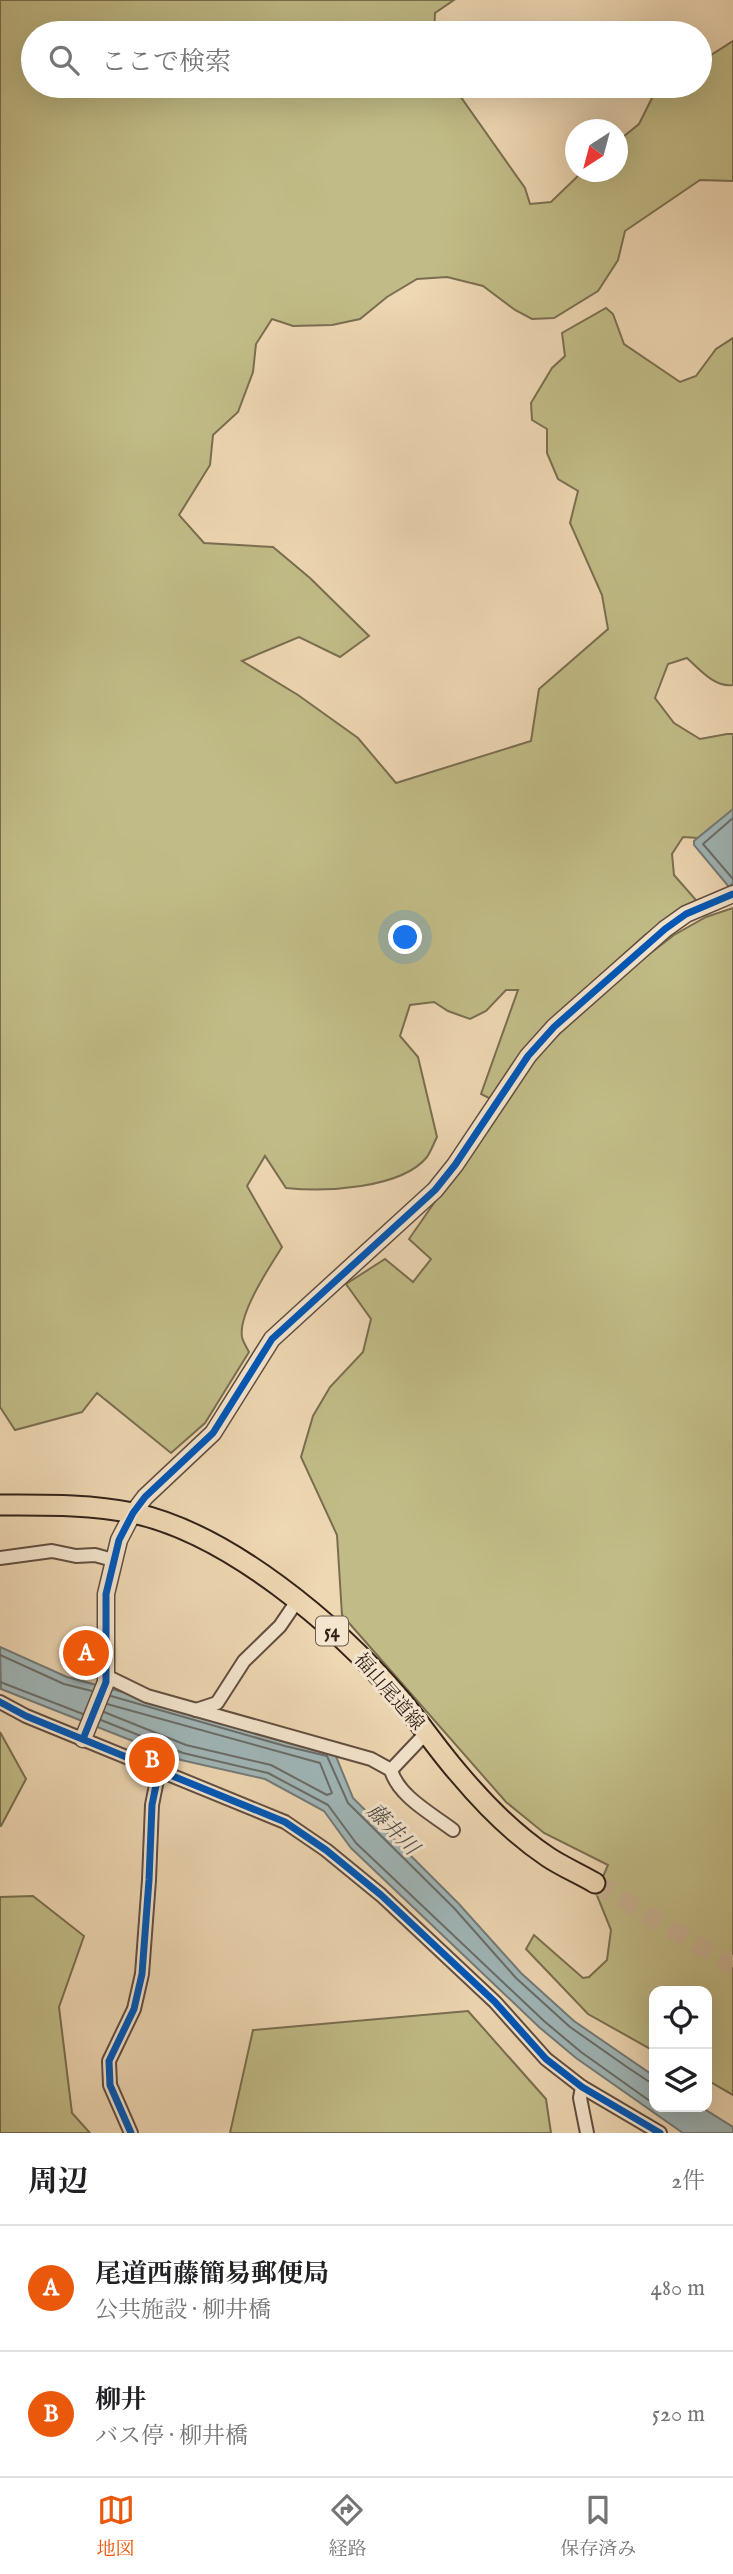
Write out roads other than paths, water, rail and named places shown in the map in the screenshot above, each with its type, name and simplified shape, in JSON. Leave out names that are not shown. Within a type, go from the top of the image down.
[{"type":"main road","name":"福山尾道線","points":[[0,1505],[80,1506],[133,1513],[166,1522],[243,1561],[297,1601],[353,1649],[400,1699],[458,1774],[495,1813],[549,1857],[595,1883]]},
{"type":"street","points":[[83,1739],[105,1681],[106,1594],[113,1560],[119,1540],[145,1497],[213,1433],[272,1339],[435,1190],[455,1165],[528,1056],[554,1027],[665,929],[686,914],[733,894]]},
{"type":"street","points":[[0,1558],[52,1551],[76,1556],[95,1555],[113,1560]]},
{"type":"street","points":[[195,1711],[217,1703],[244,1661],[280,1626],[297,1601]]},
{"type":"street","points":[[105,1681],[195,1711],[371,1759],[391,1770],[393,1778],[405,1793],[453,1830]]},
{"type":"street","points":[[0,1702],[26,1716],[285,1822],[326,1850],[380,1895],[495,2002],[546,2059],[582,2087],[660,2133]]},
{"type":"street","points":[[391,1770],[426,1733]]},
{"type":"street","points":[[131,2133],[110,2085],[110,2061],[134,2009],[142,1974],[152,1805],[159,1770]]},
{"type":"street","points":[[582,2087],[580,2098],[587,2133]]},
{"type":"water","points":[[733,809],[733,883],[729,887],[694,845],[694,841]]},
{"type":"water","points":[[0,1647],[67,1677],[333,1749],[353,1798],[459,1904],[521,1973],[574,2021],[649,2073],[649,2109],[576,2058],[539,2027],[351,1848],[324,1811],[265,1779],[181,1760],[1,1689]]},
{"type":"water","points":[[653,2112],[709,2112],[733,2127],[733,2133],[683,2133]]},
{"type":"tunnel","points":[[595,1883],[733,1966]]},
{"type":"place","name":"尾道西藤簡易郵便局","points":[[86,1653]]},
{"type":"place","name":"柳井","points":[[152,1760]]},
{"type":"water label","name":"藤井川","points":[[393,1829]]}]
